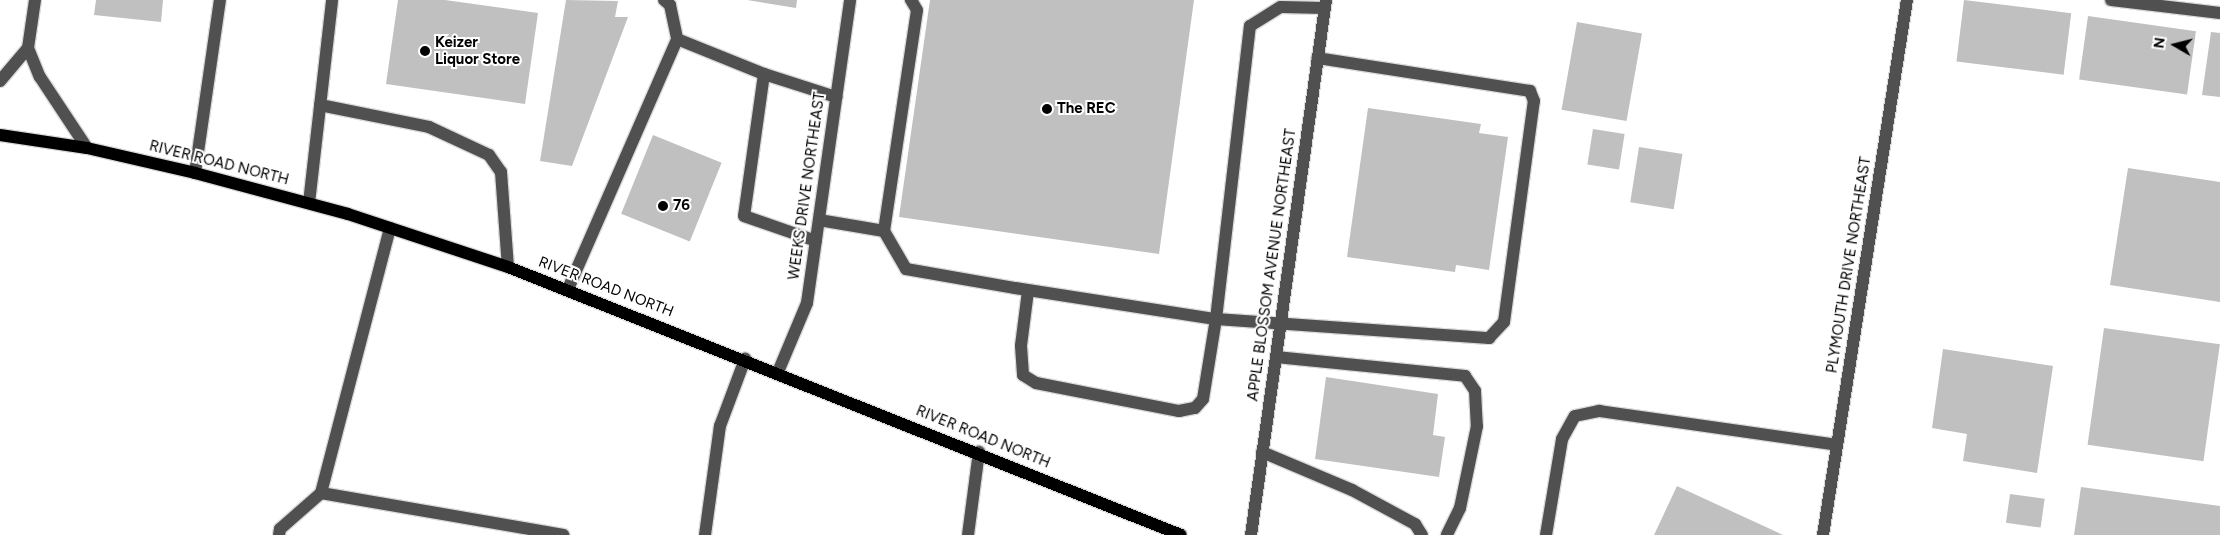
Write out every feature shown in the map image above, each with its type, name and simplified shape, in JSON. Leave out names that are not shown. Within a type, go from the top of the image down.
[{"type":"main road","name":"RIVER ROAD NORTH","points":[[0,135],[87,148],[195,173],[310,203],[508,267],[979,452],[1178,534]]},
{"type":"street","points":[[0,81],[28,48],[35,0]]},
{"type":"street","points":[[195,173],[220,0]]},
{"type":"street","points":[[310,203],[332,0]]},
{"type":"street","points":[[568,289],[615,176],[677,39],[670,5],[664,0]]},
{"type":"street","name":"WEEKS DRIVE NORTHEAST","points":[[778,372],[807,303],[850,0]]},
{"type":"street","points":[[911,0],[917,10],[884,231],[906,269],[1028,291],[1216,319],[1281,321],[1489,338],[1504,322],[1534,101],[1530,90],[1318,58]]},
{"type":"street","name":"PLYMOUTH DRIVE NORTHEAST","points":[[1823,535],[1907,0]]},
{"type":"street","points":[[2110,0],[2220,12]]},
{"type":"street","points":[[1028,291],[1021,346],[1023,376],[1036,383],[1179,411],[1196,408],[1203,398],[1216,319],[1250,26],[1281,7],[1326,4]]},
{"type":"street","name":"APPLE BLOSSOM AVENUE NORTHEAST","points":[[1250,535],[1326,4]]},
{"type":"street","points":[[677,39],[764,74],[836,98]]},
{"type":"street","points":[[28,48],[44,84],[87,148]]},
{"type":"street","points":[[764,74],[744,216],[816,241]]},
{"type":"street","points":[[320,105],[429,127],[489,155],[501,172],[508,267]]},
{"type":"street","points":[[819,220],[884,231]]},
{"type":"street","points":[[279,535],[280,529],[321,493],[390,228]]},
{"type":"street","points":[[1276,357],[1465,376],[1474,390],[1477,426],[1460,508],[1447,535]]},
{"type":"street","points":[[705,535],[720,426],[745,359]]},
{"type":"street","points":[[1546,535],[1562,439],[1575,416],[1599,411],[1837,444]]},
{"type":"street","points":[[968,535],[979,452]]},
{"type":"street","points":[[1262,452],[1352,490],[1415,524],[1422,535]]},
{"type":"street","points":[[321,493],[563,535]]},
{"type":"building","points":[[96,0],[163,0],[161,22],[94,15]]},
{"type":"building","points":[[398,0],[445,0],[538,13],[525,104],[386,84]]},
{"type":"building","points":[[566,0],[618,1],[615,17],[628,17],[572,166],[540,161]]},
{"type":"building","points":[[747,0],[797,0],[796,8]]},
{"type":"building","name":"The REC","points":[[930,0],[1194,0],[1159,254],[899,217]]},
{"type":"building","points":[[1964,0],[2071,13],[2064,75],[1956,62]]},
{"type":"building","points":[[2088,16],[2196,31],[2187,95],[2079,79]]},
{"type":"building","points":[[1577,22],[1642,33],[1627,121],[1562,110]]},
{"type":"building","points":[[2211,32],[2220,33],[2220,97],[2202,95]]},
{"type":"building","points":[[1368,108],[1481,124],[1479,133],[1508,137],[1489,270],[1456,265],[1455,272],[1347,257]]},
{"type":"building","points":[[1593,129],[1625,134],[1619,170],[1587,165]]},
{"type":"building","points":[[653,135],[722,163],[690,242],[621,214]]},
{"type":"building","points":[[1639,147],[1682,154],[1674,209],[1630,202]]},
{"type":"building","points":[[2128,168],[2220,182],[2220,302],[2110,285]]},
{"type":"building","points":[[2104,328],[2220,344],[2203,461],[2088,445]]},
{"type":"building","points":[[1943,349],[2053,366],[2037,473],[1963,461],[1967,434],[1932,428]]},
{"type":"building","points":[[1326,377],[1438,394],[1433,435],[1445,437],[1439,477],[1315,459]]},
{"type":"building","points":[[1677,486],[1783,535],[1654,535]]},
{"type":"building","points":[[2081,487],[2220,506],[2220,535],[2074,535]]},
{"type":"building","points":[[2010,494],[2045,499],[2041,528],[2006,523]]},
{"type":"place","name":"Keizer Liquor Store","points":[[425,51]]},
{"type":"place","name":"The REC","points":[[1047,109]]},
{"type":"place","name":"76","points":[[663,206]]}]
